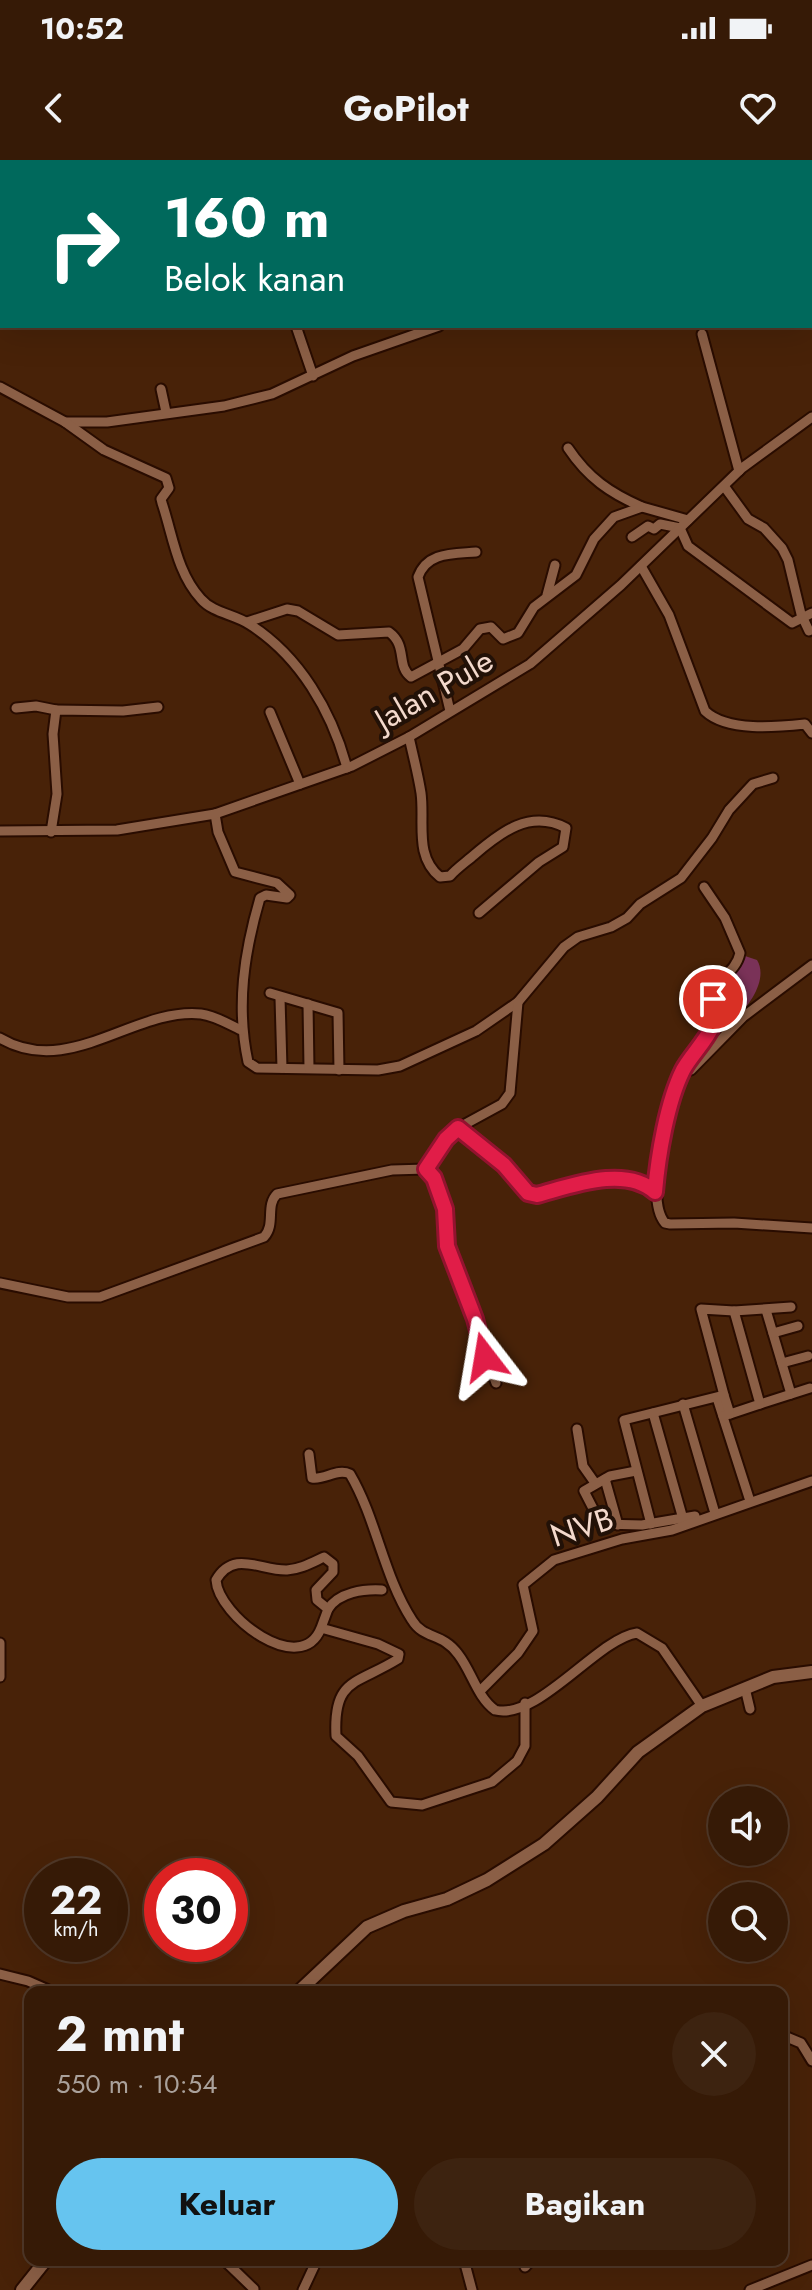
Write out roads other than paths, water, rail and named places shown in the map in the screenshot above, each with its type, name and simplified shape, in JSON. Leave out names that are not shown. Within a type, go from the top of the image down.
[{"type":"street","points":[[297,328],[313,376]]},
{"type":"street","points":[[65,422],[107,422],[249,401],[272,394],[353,356],[433,328]]},
{"type":"street","points":[[702,334],[739,471]]},
{"type":"street","points":[[0,387],[65,422],[104,450],[166,478],[169,488],[161,499],[186,577],[204,603],[247,622],[277,647],[316,693],[338,734],[347,768]]},
{"type":"street","points":[[161,389],[166,412]]},
{"type":"street","name":"Jalan Pule","points":[[0,831],[117,830],[215,814],[347,768],[409,737],[530,664],[641,566],[739,471],[812,417]]},
{"type":"street","points":[[568,448],[599,485],[684,524]]},
{"type":"street","points":[[724,486],[748,519],[764,528],[782,548],[793,573],[792,585],[807,616],[809,631]]},
{"type":"street","points":[[247,622],[287,609],[298,611],[338,635],[389,632],[400,643],[408,676],[416,675],[463,649],[472,634],[480,629],[491,627],[503,639],[516,634],[531,611],[547,595],[576,575],[603,526],[614,517],[642,507]]},
{"type":"street","points":[[632,537],[648,526],[654,529],[663,523],[684,524]]},
{"type":"street","points":[[684,524],[688,546],[706,560],[759,595],[792,623],[807,616]]},
{"type":"street","points":[[450,711],[418,577],[425,563],[433,557],[476,552]]},
{"type":"street","points":[[547,595],[555,565]]},
{"type":"street","points":[[641,566],[669,615],[705,711],[713,719],[736,725],[805,724],[812,733]]},
{"type":"street","points":[[16,708],[36,706],[56,710],[123,711],[158,707]]},
{"type":"street","points":[[51,832],[57,794],[53,734],[56,710]]},
{"type":"street","points":[[270,712],[300,784]]},
{"type":"street","points":[[409,737],[422,795],[422,842],[428,864],[440,877],[450,876],[503,830],[514,825],[547,821],[566,828],[563,847],[539,862],[479,913]]},
{"type":"street","points":[[215,814],[218,832],[235,872],[277,883],[290,895],[287,898],[266,895],[260,898],[242,976],[241,1030],[248,1062],[257,1068],[339,1070],[400,1066],[476,1031],[518,1002],[564,947],[578,937],[611,927],[627,918],[640,904],[681,878],[753,784],[773,778]]},
{"type":"street","points":[[704,887],[725,918],[740,953],[730,973],[711,993],[717,1007],[717,1019],[683,1070],[665,1134],[655,1192],[659,1216],[665,1223],[812,1228]]},
{"type":"street","points":[[683,1070],[691,1070],[743,1017],[812,965]]},
{"type":"street","points":[[282,1068],[275,995],[338,1013],[339,1070]]},
{"type":"street","points":[[426,1169],[446,1139],[458,1128],[502,1104],[510,1093],[518,1002]]},
{"type":"street","points":[[308,1004],[309,1068]]},
{"type":"street","points":[[0,1038],[56,1052],[170,1018],[197,1014],[212,1016],[241,1030]]},
{"type":"street","points":[[458,1128],[504,1165],[528,1193],[537,1195],[595,1180],[646,1184],[655,1192]]},
{"type":"street","points":[[0,1283],[68,1297],[100,1297],[264,1237],[271,1227],[270,1203],[277,1194],[392,1170],[426,1169]]},
{"type":"street","points":[[426,1169],[434,1178],[445,1209],[447,1246],[496,1383]]},
{"type":"street","points":[[749,1498],[701,1309],[734,1311],[791,1307]]},
{"type":"street","points":[[766,1310],[791,1394]]},
{"type":"street","points":[[734,1311],[760,1404]]},
{"type":"street","points":[[773,1333],[798,1326]]},
{"type":"street","points":[[782,1363],[808,1356]]},
{"type":"street","points":[[726,1415],[810,1388]]},
{"type":"street","points":[[651,1524],[624,1420],[721,1396]]},
{"type":"street","points":[[683,1404],[714,1510]]},
{"type":"street","points":[[653,1413],[683,1519]]},
{"type":"street","points":[[577,1429],[583,1466],[600,1481],[618,1525]]},
{"type":"street","points":[[309,1454],[312,1478],[341,1472],[350,1474],[375,1525],[396,1592],[413,1623],[422,1634],[444,1639],[453,1648],[490,1707],[500,1712],[525,1703],[570,1678],[613,1642],[637,1633],[662,1648],[702,1706]]},
{"type":"street","points":[[636,1471],[600,1481],[584,1491],[601,1524],[651,1524],[683,1519],[749,1498],[770,1496],[812,1481]]},
{"type":"street","name":"NVB","points":[[480,1691],[518,1653],[533,1631],[523,1585],[554,1560],[622,1539],[672,1530],[770,1496]]},
{"type":"street","points":[[328,1609],[320,1606],[316,1595],[333,1572],[333,1564],[324,1557],[305,1567],[282,1570],[236,1563],[223,1570],[216,1580],[223,1600],[232,1613],[264,1638],[281,1645],[304,1647],[314,1642],[334,1600],[362,1590],[382,1590]]},
{"type":"street","points":[[321,1628],[378,1644],[399,1654],[399,1658],[376,1674],[347,1687],[340,1694],[335,1715],[336,1736],[358,1756],[391,1802],[422,1805],[492,1782],[517,1761],[525,1746],[525,1703]]},
{"type":"street","points":[[0,1643],[0,1677]]},
{"type":"street","points":[[304,1986],[367,1927],[404,1911],[447,1899],[487,1880],[544,1844],[597,1797],[638,1752],[702,1706],[773,1677],[812,1672]]},
{"type":"street","points":[[745,1688],[750,1709]]},
{"type":"street","points":[[0,1974],[39,1986]]},
{"type":"street","points":[[788,2038],[801,2043],[812,2061]]},
{"type":"street","points":[[750,2290],[812,2265]]},
{"type":"street","points":[[22,2290],[41,2266]]},
{"type":"street","points":[[230,2266],[254,2289]]},
{"type":"street","points":[[303,2290],[314,2266]]},
{"type":"street","points":[[466,2266],[472,2290]]},
{"type":"street","points":[[782,2278],[787,2290]]}]
